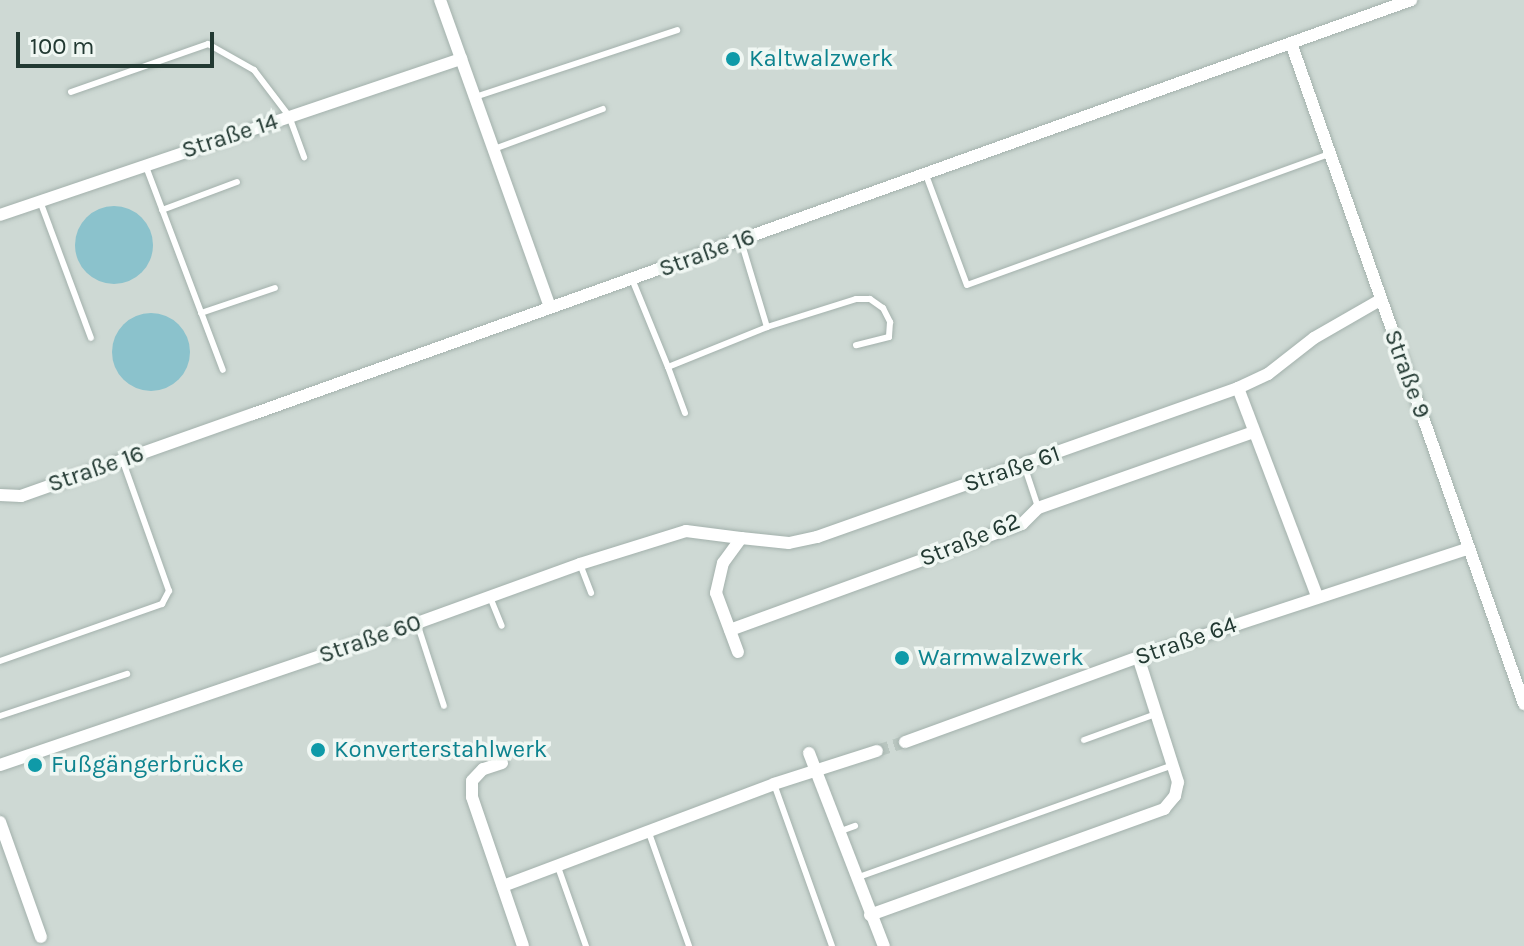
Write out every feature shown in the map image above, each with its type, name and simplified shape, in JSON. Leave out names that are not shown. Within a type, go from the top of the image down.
[{"type":"street","points":[[440,0],[550,307]]},
{"type":"street","name":"Straße 16","points":[[0,495],[21,496],[1411,0]]},
{"type":"street","name":"Straße 9","points":[[1291,43],[1469,548],[1519,675],[1524,704]]},
{"type":"street","name":"Straße 14","points":[[0,215],[461,59]]},
{"type":"street","name":"Straße 61","points":[[741,538],[789,543],[817,537],[1238,388],[1268,374],[1314,338],[1380,300]]},
{"type":"street","points":[[1238,388],[1317,596]]},
{"type":"street","name":"Straße 62","points":[[730,630],[1022,524],[1038,508],[1254,432]]},
{"type":"street","name":"Straße 60","points":[[0,765],[580,564],[686,531],[741,538]]},
{"type":"street","points":[[738,652],[716,593],[723,563],[741,538]]},
{"type":"street","name":"Straße 64","points":[[905,742],[1138,657],[1469,548]]},
{"type":"street","points":[[870,915],[1164,809],[1175,796],[1178,782],[1138,657]]},
{"type":"street","points":[[503,886],[774,784],[877,751]]},
{"type":"street","points":[[809,753],[884,946]]},
{"type":"street","points":[[502,763],[483,769],[472,781],[472,797],[523,946]]},
{"type":"street","points":[[0,822],[41,937]]},
{"type":"lane","points":[[475,97],[677,30]]},
{"type":"lane","points":[[71,92],[208,44],[254,70],[289,116],[304,157]]},
{"type":"lane","points":[[494,149],[603,109]]},
{"type":"lane","points":[[926,175],[967,285],[1329,154]]},
{"type":"lane","points":[[145,164],[223,370]]},
{"type":"lane","points":[[162,210],[237,182]]},
{"type":"lane","points":[[40,201],[91,338]]},
{"type":"lane","points":[[741,241],[767,327]]},
{"type":"lane","points":[[632,279],[685,413]]},
{"type":"lane","points":[[201,313],[275,288]]},
{"type":"lane","points":[[668,367],[767,327],[856,299],[870,299],[883,308],[890,322],[889,337],[856,345]]},
{"type":"lane","points":[[0,661],[162,604],[169,591],[122,459]]},
{"type":"lane","points":[[1024,465],[1038,508]]},
{"type":"lane","points":[[580,564],[591,593]]},
{"type":"lane","points":[[490,597],[502,626]]},
{"type":"lane","points":[[417,623],[444,706]]},
{"type":"lane","points":[[0,716],[127,674]]},
{"type":"lane","points":[[1084,740],[1157,714]]},
{"type":"lane","points":[[856,878],[1173,765]]},
{"type":"lane","points":[[774,784],[832,946]]},
{"type":"lane","points":[[838,832],[855,826]]},
{"type":"lane","points":[[649,831],[689,946]]},
{"type":"lane","points":[[557,866],[586,946]]},
{"type":"shaded area","points":[[0,0],[1524,0],[1524,946],[0,946]]},
{"type":"water","points":[[106,206],[122,206],[136,212],[147,223],[153,245],[147,267],[136,278],[122,284],[106,284],[92,278],[81,267],[75,253],[75,237],[81,223],[92,212]]},
{"type":"water","points":[[151,313],[166,316],[179,324],[187,337],[190,352],[187,367],[179,380],[166,388],[151,391],[136,388],[123,380],[115,367],[112,352],[115,337],[123,324],[136,316]]},
{"type":"tunnel","points":[[877,751],[905,742]]},
{"type":"place","name":"Kaltwalzwerk","points":[[733,59]]},
{"type":"place","name":"Warmwalzwerk","points":[[902,658]]},
{"type":"place","name":"Konverterstahlwerk","points":[[318,750]]},
{"type":"place","name":"Fußgängerbrücke","points":[[35,765]]}]
